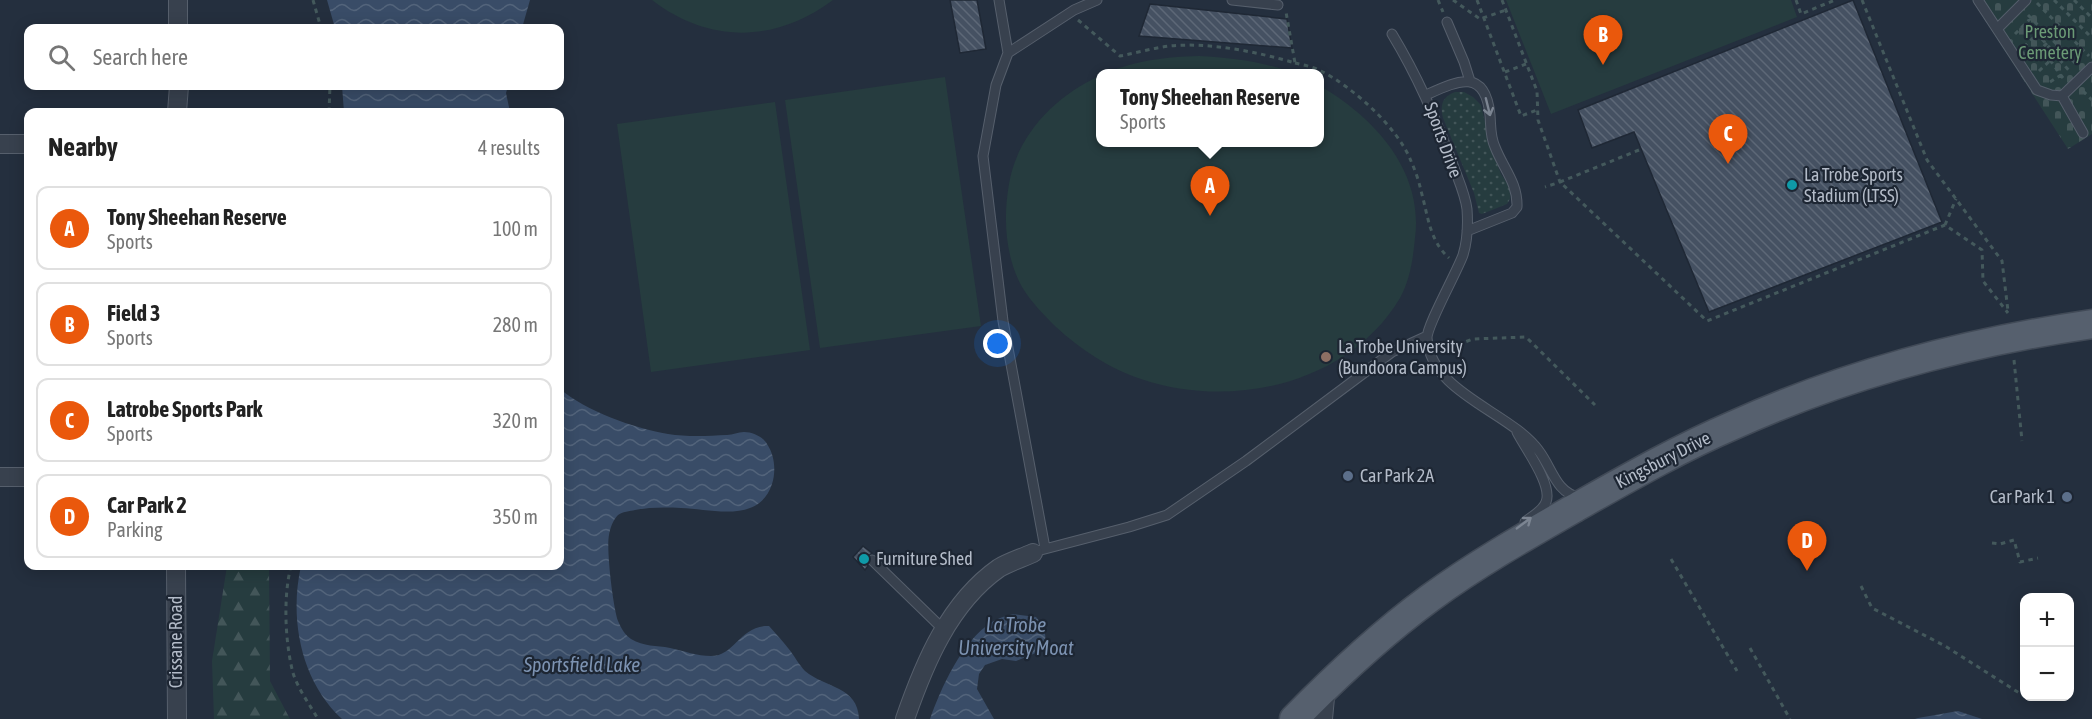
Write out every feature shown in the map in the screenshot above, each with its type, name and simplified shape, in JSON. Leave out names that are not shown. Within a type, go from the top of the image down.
[{"type":"main road","name":"Kingsbury Drive","points":[[1294,719],[1387,631],[1431,598],[1482,563],[1635,472],[1735,424],[2010,325],[2092,324]]},
{"type":"street","points":[[178,0],[178,24]]},
{"type":"street","points":[[177,108],[178,90]]},
{"type":"street","points":[[0,144],[24,144]]},
{"type":"street","points":[[0,477],[24,477]]},
{"type":"street","points":[[905,719],[916,688],[944,630],[958,608],[979,585],[1001,567],[1039,551]]},
{"type":"street","name":"Crissane Road","points":[[176,570],[177,719]]},
{"type":"street","points":[[1323,719],[1326,687]]},
{"type":"lane","points":[[999,0],[1008,53],[996,85],[982,156],[1003,321],[1039,551],[1167,515],[1246,461],[1392,352],[1427,336],[1431,355],[1447,381],[1516,430],[1539,450],[1562,489],[1575,497],[1590,499]]},
{"type":"lane","points":[[1008,53],[1070,13],[1097,0]]},
{"type":"lane","points":[[1232,0],[1281,5]]},
{"type":"lane","points":[[1978,0],[2037,90],[2051,95],[2069,90],[2089,70]]},
{"type":"lane","points":[[1996,29],[2023,3]]},
{"type":"lane","points":[[1447,22],[1470,81],[1483,92],[1488,103],[1492,141],[1516,187],[1518,196],[1518,207],[1512,213],[1467,231]]},
{"type":"lane","points":[[1392,34],[1426,95]]},
{"type":"lane","name":"Sports Drive","points":[[1427,336],[1464,252],[1467,209],[1426,95],[1452,83],[1462,80],[1470,81]]},
{"type":"lane","points":[[2069,90],[2083,133]]},
{"type":"lane","points":[[1516,430],[1545,483],[1548,495],[1545,506],[1518,527]]},
{"type":"lane","points":[[1482,563],[1510,534]]},
{"type":"lane","points":[[872,560],[944,630]]},
{"type":"path","points":[[313,0],[320,24]]},
{"type":"path","points":[[1454,0],[1480,19],[1506,10]]},
{"type":"path","points":[[1477,0],[1521,116],[1537,111]]},
{"type":"path","points":[[1502,0],[1537,91],[1538,120],[1560,182],[1707,321],[1945,225],[1956,199]]},
{"type":"path","points":[[1796,0],[1801,14],[1832,1]]},
{"type":"path","points":[[1862,0],[1927,160],[2002,261],[2022,441]]},
{"type":"path","points":[[2034,0],[2092,60]]},
{"type":"path","points":[[2054,0],[2092,38]]},
{"type":"path","points":[[2074,0],[2092,18]]},
{"type":"path","points":[[2023,3],[2031,18],[2089,70]]},
{"type":"path","points":[[1281,5],[1295,63]]},
{"type":"path","points":[[1070,13],[1120,56],[1171,46],[1208,47],[1263,54],[1317,69]]},
{"type":"path","points":[[2006,43],[2031,18]]},
{"type":"path","points":[[2015,56],[2042,29]]},
{"type":"path","points":[[2042,39],[2070,71],[2069,90]]},
{"type":"path","points":[[2022,66],[2047,44]]},
{"type":"path","points":[[2029,77],[2040,71],[2057,54]]},
{"type":"path","points":[[2050,60],[2069,90],[2092,100]]},
{"type":"path","points":[[1505,72],[1526,64]]},
{"type":"path","points":[[1324,72],[1347,88],[1391,129],[1411,159],[1430,230],[1443,253],[1458,266]]},
{"type":"path","points":[[329,108],[330,90]]},
{"type":"path","points":[[1545,187],[1639,150]]},
{"type":"path","points":[[1945,225],[1982,250]]},
{"type":"path","points":[[1982,250],[1989,244]]},
{"type":"path","points":[[1982,250],[1983,281],[2010,325]]},
{"type":"path","points":[[1431,355],[1473,339],[1526,337],[1595,405]]},
{"type":"path","points":[[1992,543],[2000,544],[2014,540],[2020,562],[2038,558]]},
{"type":"path","points":[[1671,559],[1737,671]]},
{"type":"path","points":[[290,570],[286,628],[294,675],[318,719]]},
{"type":"path","points":[[1861,586],[1872,608],[1945,646],[2020,693]]},
{"type":"path","points":[[1750,648],[1790,719]]},
{"type":"green space","points":[[652,0],[833,0],[789,24],[742,33],[719,31],[696,25]]},
{"type":"green space","points":[[1506,0],[1791,0],[1797,17],[1551,114]]},
{"type":"green space","name":"Preston Cemetery","points":[[1972,0],[2092,0],[2092,134],[2068,149]]},
{"type":"green space","points":[[1175,57],[1223,58],[1280,69],[1118,69]]},
{"type":"green space","points":[[945,77],[981,326],[820,348],[785,100]]},
{"type":"green space","points":[[1096,78],[1096,147],[1324,147],[1324,89],[1340,99],[1359,113],[1391,148],[1412,190],[1416,214],[1415,238],[1410,269],[1400,298],[1378,327],[1351,351],[1320,370],[1286,382],[1249,390],[1213,392],[1176,388],[1129,375],[1096,358],[1056,327],[1022,287],[1012,263],[1006,223],[1009,184],[1020,149],[1041,119],[1068,94]]},
{"type":"green space","points":[[1455,92],[1464,92],[1481,105],[1492,151],[1501,174],[1511,189],[1507,204],[1482,214],[1479,213],[1474,193],[1443,118],[1443,102],[1447,96]]},
{"type":"green space","points":[[775,102],[810,350],[651,372],[617,124]]},
{"type":"green space","points":[[226,570],[269,570],[270,681],[290,719],[214,719],[212,661]]},
{"type":"water","points":[[327,0],[530,0],[523,24],[334,24]]},
{"type":"water","points":[[342,90],[507,90],[509,108],[344,108]]},
{"type":"water","name":"Sportsfield Lake","points":[[564,392],[596,411],[625,423],[654,431],[697,436],[747,432],[765,441],[774,464],[772,484],[766,497],[757,505],[733,511],[670,507],[646,508],[624,512],[616,517],[609,532],[608,552],[618,621],[631,639],[641,643],[711,656],[726,651],[751,630],[769,626],[805,671],[839,689],[853,700],[859,719],[342,719],[328,704],[308,668],[298,628],[300,570],[564,570]]},
{"type":"water","name":"La Trobe University Moat","points":[[1013,614],[1036,617],[1045,632],[1045,645],[1043,650],[1016,661],[1002,659],[985,665],[979,674],[977,689],[994,719],[930,719],[954,666],[971,641],[992,622]]},
{"type":"water","points":[[1958,711],[1982,719],[1915,719],[1918,718]]},
{"type":"building","points":[[950,0],[977,0],[986,49],[960,53]]},
{"type":"building","name":"La Trobe Sports Stadium (LTSS)","points":[[1853,0],[1942,222],[1709,312],[1634,132],[1592,148],[1578,110]]},
{"type":"building","points":[[1150,4],[1287,19],[1292,48],[1139,36]]},
{"type":"building","name":"Furniture Shed","points":[[863,546],[872,553],[866,558],[868,566],[865,570],[853,557]]},
{"type":"place","name":"Field 3","points":[[1603,65]]},
{"type":"place","name":"Latrobe Sports Park","points":[[1728,164]]},
{"type":"place","name":"La Trobe Sports Stadium (LTSS)","points":[[1792,185]]},
{"type":"place","name":"Tony Sheehan Reserve","points":[[1210,216]]},
{"type":"place","name":"La Trobe University (Bundoora Campus)","points":[[1326,357]]},
{"type":"place","name":"Car Park 2A","points":[[1348,476]]},
{"type":"place","name":"Car Park 1","points":[[2067,497]]},
{"type":"place","name":"Furniture Shed","points":[[864,559]]},
{"type":"place","name":"Car Park 2","points":[[1807,571]]}]
